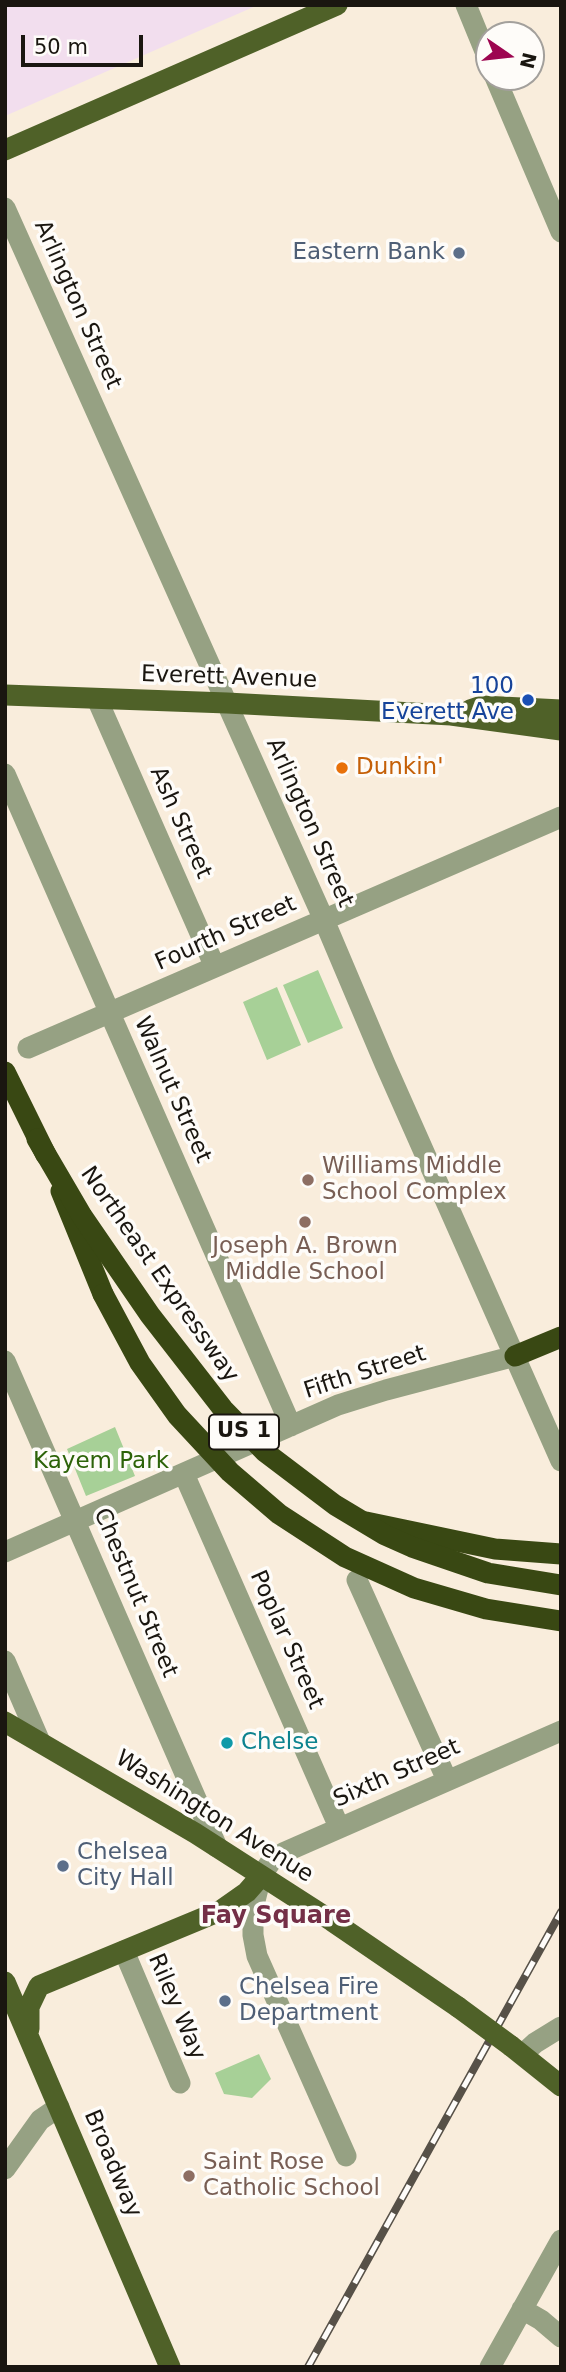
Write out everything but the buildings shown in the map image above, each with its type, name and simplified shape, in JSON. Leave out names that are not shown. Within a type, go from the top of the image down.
[{"type":"highway","name":"Northeast Expressway","points":[[5,1072],[24,1115],[66,1191],[150,1315],[243,1432],[311,1489],[361,1521],[412,1547],[459,1565],[516,1579],[561,1585]]},
{"type":"highway","name":"Northeast Expressway","points":[[5,1072],[50,1163],[90,1265],[124,1335],[144,1370],[172,1409],[230,1472],[298,1528],[379,1574],[460,1602],[499,1612],[561,1621]]},
{"type":"highway","points":[[515,1356],[561,1336]]},
{"type":"highway","points":[[361,1521],[495,1549],[561,1553]]},
{"type":"main road","points":[[5,149],[337,5]]},
{"type":"main road","name":"Everett Avenue","points":[[5,695],[451,715],[561,730]]},
{"type":"main road","name":"Everett Avenue","points":[[451,715],[482,706],[561,710]]},
{"type":"main road","name":"Washington Avenue","points":[[5,1722],[261,1875],[458,2007],[561,2086]]},
{"type":"main road","points":[[5,1969],[24,1981],[39,1986],[229,1906],[247,1892],[261,1875]]},
{"type":"main road","name":"Broadway","points":[[5,1982],[164,2365]]},
{"type":"main road","points":[[31,2042],[29,2007],[39,1986]]},
{"type":"street","points":[[466,5],[475,27]]},
{"type":"street","points":[[501,91],[561,232]]},
{"type":"street","name":"Arlington Street","points":[[5,208],[324,920],[561,1461]]},
{"type":"street","name":"Ash Street","points":[[97,699],[215,967]]},
{"type":"street","name":"Walnut Street","points":[[5,774],[291,1426]]},
{"type":"street","name":"Fourth Street","points":[[28,1048],[561,817]]},
{"type":"street","name":"Fifth Street","points":[[5,1552],[338,1405],[515,1356]]},
{"type":"street","name":"Chestnut Street","points":[[5,1361],[217,1847]]},
{"type":"street","name":"Poplar Street","points":[[184,1474],[339,1827]]},
{"type":"street","points":[[357,1580],[447,1780]]},
{"type":"street","points":[[5,1661],[40,1742]]},
{"type":"street","name":"Sixth Street","points":[[261,1875],[278,1856],[561,1731]]},
{"type":"street","points":[[261,1875],[253,1909],[253,1935],[257,1956],[346,2156]]},
{"type":"street","name":"Riley Way","points":[[124,1951],[180,2083]]},
{"type":"street","points":[[517,2050],[535,2043],[561,2027]]},
{"type":"street","points":[[5,2169],[40,2120],[59,2107]]},
{"type":"street","points":[[490,2367],[561,2241]]},
{"type":"street","points":[[522,2309],[541,2320],[561,2337]]},
{"type":"shaded area","points":[[5,5],[258,5],[5,116]]},
{"type":"green space","points":[[318,970],[343,1028],[308,1043],[283,985]]},
{"type":"green space","points":[[277,987],[301,1045],[267,1060],[243,1002]]},
{"type":"green space","name":"Kayem Park","points":[[115,1427],[135,1476],[86,1496],[67,1449]]},
{"type":"green space","points":[[259,2054],[271,2079],[252,2098],[224,2094],[215,2073]]},
{"type":"railway","points":[[308,2367],[561,1912]]},
{"type":"place","name":"Eastern Bank","points":[[459,253]]},
{"type":"place","name":"100 Everett Ave","points":[[528,700]]},
{"type":"place","name":"Dunkin'","points":[[342,768]]},
{"type":"place","name":"Williams Middle School Complex","points":[[308,1180]]},
{"type":"place","name":"Joseph A. Brown Middle School","points":[[305,1222]]},
{"type":"place","name":"Chelse","points":[[227,1743]]},
{"type":"place","name":"Chelsea City Hall","points":[[63,1866]]},
{"type":"place","name":"Chelsea Fire Department","points":[[225,2001]]},
{"type":"place","name":"Saint Rose Catholic School","points":[[189,2176]]},
{"type":"district","name":"Fay Square","points":[[276,1917]]}]
